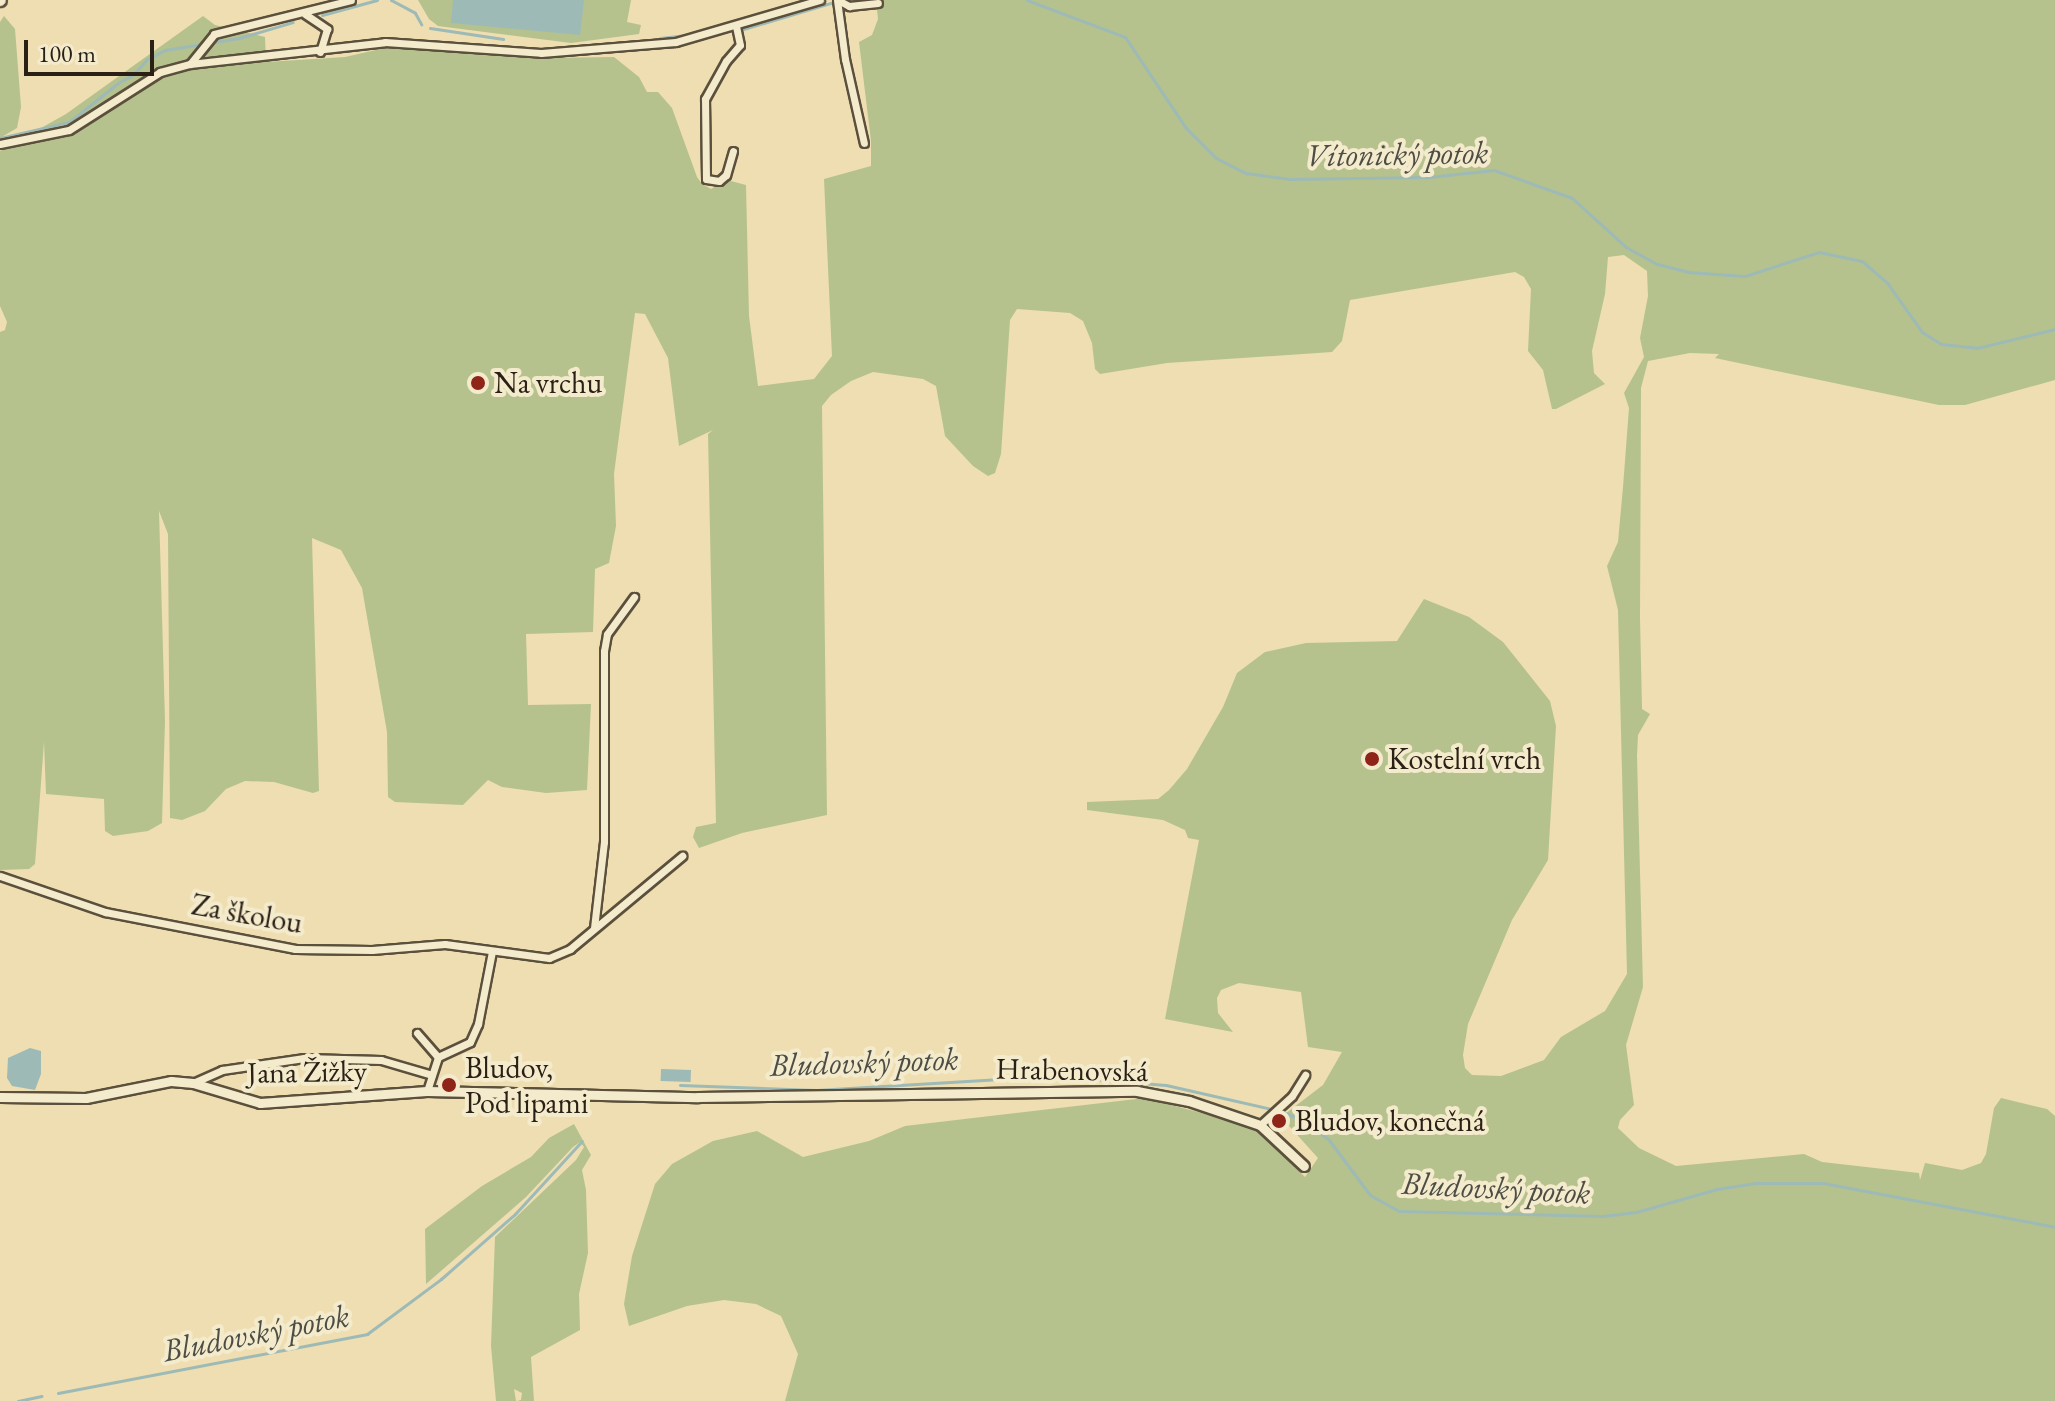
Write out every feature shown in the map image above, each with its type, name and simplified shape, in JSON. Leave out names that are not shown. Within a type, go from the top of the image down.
[{"type":"street","points":[[190,64],[214,34],[305,14],[351,0]]},
{"type":"street","points":[[0,144],[69,130],[160,72],[190,64],[411,41],[541,53],[685,41],[820,0]]},
{"type":"street","points":[[838,0],[849,6],[878,3]]},
{"type":"street","points":[[838,0],[845,59],[864,143]]},
{"type":"street","points":[[305,14],[327,29],[320,52]]},
{"type":"street","points":[[733,151],[726,175],[719,181],[706,179],[705,99],[726,61],[740,45],[736,26]]},
{"type":"street","points":[[594,928],[604,842],[604,651],[607,634],[634,597]]},
{"type":"street","name":"Za školou","points":[[0,876],[105,912],[295,949],[372,950],[445,944],[559,956],[682,856]]},
{"type":"street","points":[[427,1091],[438,1057],[470,1042],[478,1024],[492,951]]},
{"type":"street","points":[[417,1033],[438,1057]]},
{"type":"street","points":[[193,1083],[222,1070],[304,1058],[381,1060],[432,1075]]},
{"type":"street","points":[[1260,1125],[1292,1096],[1305,1075]]},
{"type":"street","name":"Jana Žižky","points":[[0,1097],[86,1098],[171,1081],[193,1083],[260,1103],[427,1091],[638,1095]]},
{"type":"street","name":"Hrabenovská","points":[[638,1095],[698,1097],[1137,1091],[1189,1101],[1260,1125],[1304,1166]]},
{"type":"green space","points":[[418,0],[631,0],[627,22],[641,25],[639,34],[571,43],[438,26],[429,19]]},
{"type":"green space","points":[[876,0],[2055,0],[2055,380],[1965,405],[1939,405],[1715,358],[1719,354],[1690,353],[1648,361],[1641,388],[1640,618],[1642,709],[1650,714],[1638,735],[1637,756],[1643,987],[1626,1045],[1634,1105],[1620,1120],[1618,1128],[1639,1148],[1676,1166],[1804,1154],[1822,1162],[1919,1173],[1920,1180],[1925,1163],[1962,1170],[1981,1163],[1986,1154],[1994,1108],[2001,1098],[2047,1109],[2055,1116],[2055,1401],[785,1401],[798,1354],[781,1316],[756,1304],[724,1300],[687,1306],[629,1326],[624,1304],[632,1256],[655,1184],[672,1164],[713,1141],[757,1131],[803,1157],[869,1141],[905,1126],[1145,1098],[1258,1131],[1305,1177],[1318,1158],[1281,1117],[1323,1085],[1342,1052],[1308,1047],[1301,992],[1239,983],[1221,990],[1217,998],[1218,1013],[1233,1032],[1165,1019],[1199,840],[1188,838],[1185,830],[1163,820],[1087,810],[1087,802],[1158,799],[1169,790],[1187,769],[1223,707],[1237,673],[1265,652],[1306,643],[1397,641],[1424,599],[1469,617],[1503,642],[1550,701],[1556,726],[1548,860],[1512,920],[1468,1024],[1463,1055],[1465,1068],[1472,1075],[1501,1076],[1544,1060],[1561,1037],[1605,1011],[1627,974],[1618,610],[1607,566],[1618,542],[1629,408],[1624,393],[1644,357],[1640,338],[1648,296],[1647,271],[1624,255],[1608,257],[1605,294],[1592,351],[1594,373],[1605,384],[1556,409],[1552,409],[1543,370],[1528,351],[1531,289],[1524,277],[1515,272],[1350,300],[1342,341],[1332,352],[1167,363],[1100,374],[1095,369],[1092,343],[1083,321],[1070,313],[1017,309],[1010,320],[1001,454],[995,473],[988,476],[973,466],[945,436],[936,386],[923,379],[873,372],[851,381],[831,395],[822,406],[827,815],[742,833],[699,848],[693,837],[696,827],[716,823],[708,434],[713,430],[679,446],[668,358],[645,314],[635,313],[614,474],[616,526],[609,563],[595,569],[593,632],[526,634],[528,705],[591,704],[587,790],[546,793],[502,787],[488,780],[463,805],[395,802],[388,797],[387,732],[362,588],[341,550],[312,538],[319,791],[313,793],[274,782],[245,781],[226,789],[205,811],[182,820],[170,818],[168,534],[159,511],[165,721],[162,823],[148,831],[113,836],[105,831],[104,799],[46,794],[44,742],[35,864],[29,869],[0,870],[0,332],[5,330],[7,322],[0,306],[0,151],[66,114],[203,16],[215,25],[265,37],[266,62],[345,57],[398,45],[544,58],[614,57],[639,77],[647,92],[658,92],[672,108],[702,184],[711,189],[727,180],[746,185],[749,316],[758,386],[814,379],[832,356],[824,179],[871,166],[871,141],[859,42],[872,35],[878,19]]},
{"type":"green space","points":[[4,16],[15,29],[21,107],[17,128],[0,138],[0,22]]},
{"type":"green space","points":[[574,1124],[591,1155],[582,1170],[586,1190],[588,1253],[579,1294],[580,1330],[531,1357],[534,1401],[517,1401],[521,1400],[522,1393],[514,1389],[516,1401],[496,1401],[491,1346],[495,1237],[576,1160],[584,1147],[580,1142],[573,1147],[526,1197],[426,1284],[425,1229],[482,1186],[531,1157],[549,1138]]},
{"type":"water","points":[[453,0],[584,0],[580,35],[451,23]]},
{"type":"water","points":[[30,1048],[41,1051],[41,1074],[35,1090],[12,1086],[7,1078],[8,1058]]},
{"type":"water","points":[[661,1069],[691,1070],[691,1082],[661,1081]]},
{"type":"waterway","name":"Vítonický potok","points":[[322,15],[377,0]]},
{"type":"waterway","name":"Vítonický potok","points":[[391,0],[415,13],[421,24]]},
{"type":"waterway","name":"Vítonický potok","points":[[1027,0],[1125,37],[1186,128],[1216,158],[1246,173],[1290,179],[1429,177],[1494,170],[1572,198],[1626,247],[1657,264],[1688,272],[1745,276],[1819,252],[1862,261],[1888,284],[1922,332],[1941,344],[1977,348],[2055,329]]},
{"type":"waterway","name":"Vítonický potok","points":[[740,30],[837,1]]},
{"type":"waterway","name":"Vítonický potok","points":[[0,138],[69,122],[134,74],[146,60],[165,50],[239,38],[293,22]]},
{"type":"waterway","name":"Vítonický potok","points":[[430,28],[503,39]]},
{"type":"waterway","name":"Vítonický potok","points":[[660,38],[690,35]]},
{"type":"waterway","name":"Bludovský potok","points":[[680,1085],[816,1090],[1055,1076],[1166,1085],[1272,1109]]},
{"type":"waterway","name":"Bludovský potok","points":[[1280,1111],[1305,1121],[1329,1140],[1370,1195],[1399,1211],[1603,1216],[1636,1212],[1717,1189],[1756,1183],[1823,1183],[2055,1227]]},
{"type":"waterway","name":"Bludovský potok","points":[[58,1393],[367,1334],[441,1279],[515,1214],[582,1141]]},
{"type":"waterway","name":"Bludovský potok","points":[[18,1401],[41,1396]]},
{"type":"place","name":"Na vrchu","points":[[478,383]]},
{"type":"place","name":"Kostelní vrch","points":[[1372,759]]},
{"type":"place","name":"Bludov, Pod lipami","points":[[449,1085]]},
{"type":"place","name":"Bludov, konečná","points":[[1279,1121]]}]
